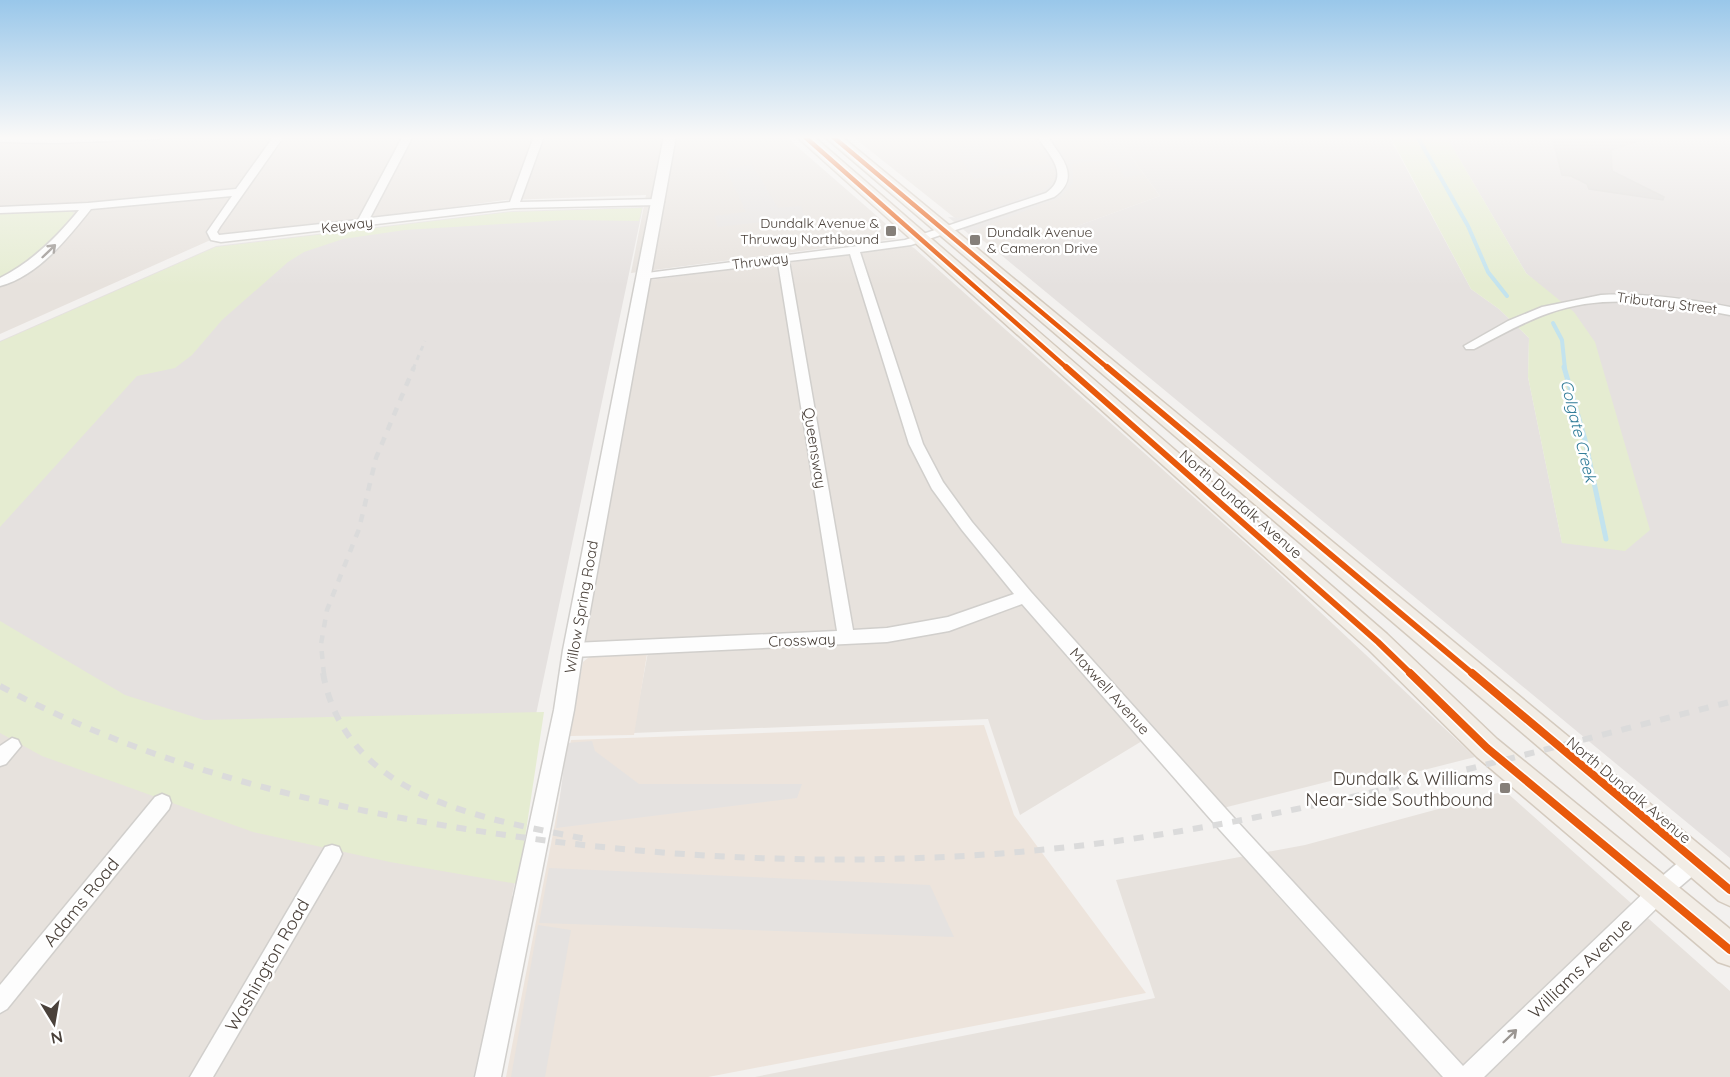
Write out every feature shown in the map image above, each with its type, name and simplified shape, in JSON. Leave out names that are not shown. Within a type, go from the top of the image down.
[{"type":"main road","name":"North Dundalk Avenue","points":[[861,186],[1378,642],[1486,748],[1730,950]]},
{"type":"main road","name":"North Dundalk Avenue","points":[[893,186],[1730,890]]},
{"type":"street","points":[[0,210],[88,206],[239,192],[243,186]]},
{"type":"street","points":[[363,223],[382,186]]},
{"type":"street","points":[[513,205],[520,186]]},
{"type":"street","name":"Willow Spring Road","points":[[488,1077],[529,889],[564,710],[573,650],[662,186]]},
{"type":"street","name":"Thruway","points":[[643,276],[854,250],[920,239],[1050,195],[1062,186]]},
{"type":"street","name":"Keyway","points":[[239,192],[212,232],[215,238],[513,205],[659,202]]},
{"type":"street","points":[[0,283],[30,267],[48,252],[88,206]]},
{"type":"street","name":"Maxwell Avenue","points":[[854,250],[923,461],[937,485],[967,526],[1025,596],[1227,824],[1458,1077]]},
{"type":"street","name":"Queensway","points":[[783,258],[846,638]]},
{"type":"street","name":"Tributary Street","points":[[1470,346],[1555,306],[1598,298],[1641,297],[1730,310]]},
{"type":"street","name":"Crossway","points":[[573,650],[846,638],[918,631],[981,614],[1025,596]]},
{"type":"street","name":"Adams Road","points":[[0,1002],[162,803]]},
{"type":"street","name":"Washington Road","points":[[201,1077],[332,854]]},
{"type":"street","name":"Williams Avenue","points":[[1468,1077],[1660,891],[1695,861]]},
{"type":"shaded area","points":[[0,186],[843,186],[893,230],[895,239],[631,273],[646,195],[505,200],[439,209],[438,211],[362,218],[361,221],[290,229],[290,226],[286,229],[215,238],[0,334]]},
{"type":"shaded area","points":[[734,186],[765,186],[778,208],[801,206],[805,217],[718,227],[714,216],[746,212]]},
{"type":"shaded area","points":[[915,186],[1153,186],[1160,196],[1000,254]]},
{"type":"shaded area","points":[[1047,186],[1070,186],[1061,197],[970,232],[970,235],[948,217],[964,218],[1042,191]]},
{"type":"shaded area","points":[[1153,186],[1416,186],[1471,289],[1499,309],[1529,338],[1528,377],[1562,543],[1545,290],[1526,273],[1475,186],[1730,186],[1730,858],[1000,254],[1160,196]]},
{"type":"shaded area","points":[[643,207],[515,814],[290,768],[0,649],[0,341],[216,246],[513,211]]},
{"type":"shaded area","points":[[908,245],[1271,566],[1475,757],[1361,786],[1350,776],[1203,813],[1142,741],[1020,815],[988,719],[633,733],[648,652],[584,642],[650,280]]},
{"type":"shaded area","points":[[593,654],[647,654],[634,735],[569,736],[583,662]]},
{"type":"shaded area","points":[[0,715],[516,877],[512,896],[516,898],[483,1077],[0,1077]]},
{"type":"shaded area","points":[[984,725],[1014,815],[1146,993],[708,1077],[506,1077],[571,740]]},
{"type":"shaded area","points":[[592,741],[595,751],[639,784],[802,784],[797,798],[556,828],[567,743]]},
{"type":"shaded area","points":[[1505,791],[1730,991],[1730,1077],[755,1077],[1155,998],[1116,880],[1305,845]]},
{"type":"shaded area","points":[[549,868],[930,885],[954,937],[539,923]]},
{"type":"shaded area","points":[[538,925],[571,930],[545,1077],[511,1077]]},
{"type":"green space","points":[[1417,186],[1475,186],[1526,273],[1574,312],[1595,342],[1650,530],[1625,551],[1562,543],[1528,377],[1529,338],[1499,309],[1471,289]]},
{"type":"green space","points":[[642,208],[639,221],[567,220],[405,230],[343,239],[304,252],[288,262],[222,320],[192,355],[175,368],[137,376],[0,527],[0,342],[216,247],[511,212]]},
{"type":"green space","points":[[70,211],[74,213],[73,215],[31,263],[0,278],[0,214]]},
{"type":"green space","points":[[0,621],[125,695],[204,720],[544,712],[518,884],[390,862],[253,832],[42,756],[0,733]]},
{"type":"building","points":[[1588,186],[1643,186],[1664,197],[1663,200],[1589,189]]},
{"type":"waterway","name":"Colgate Creek","points":[[1445,186],[1468,226],[1488,272],[1507,296]]},
{"type":"waterway","name":"Colgate Creek","points":[[1553,323],[1562,340],[1565,369]]},
{"type":"waterway","name":"Colgate Creek","points":[[1564,367],[1585,440],[1606,539]]},
{"type":"railway","points":[[413,369],[425,341]]},
{"type":"railway","points":[[324,675],[321,644],[327,610],[359,529],[376,458],[414,367]]},
{"type":"railway","points":[[323,673],[337,715],[359,749],[389,775],[424,795],[463,810],[504,822],[586,839]]},
{"type":"railway","points":[[0,686],[55,713],[168,758],[227,777],[346,807],[406,819],[548,841],[631,850],[798,859],[965,856],[1048,849],[1207,827],[1357,796],[1730,702]]},
{"type":"cycle path","points":[[861,186],[1378,642],[1487,748],[1730,950]]},
{"type":"cycle path","points":[[892,186],[1730,890]]},
{"type":"place","name":"Dundalk Avenue & Thruway Northbound","points":[[891,231]]},
{"type":"place","name":"Dundalk Avenue & Cameron Drive","points":[[975,240]]},
{"type":"place","name":"Dundalk & Williams Near-side Southbound","points":[[1505,788]]}]
